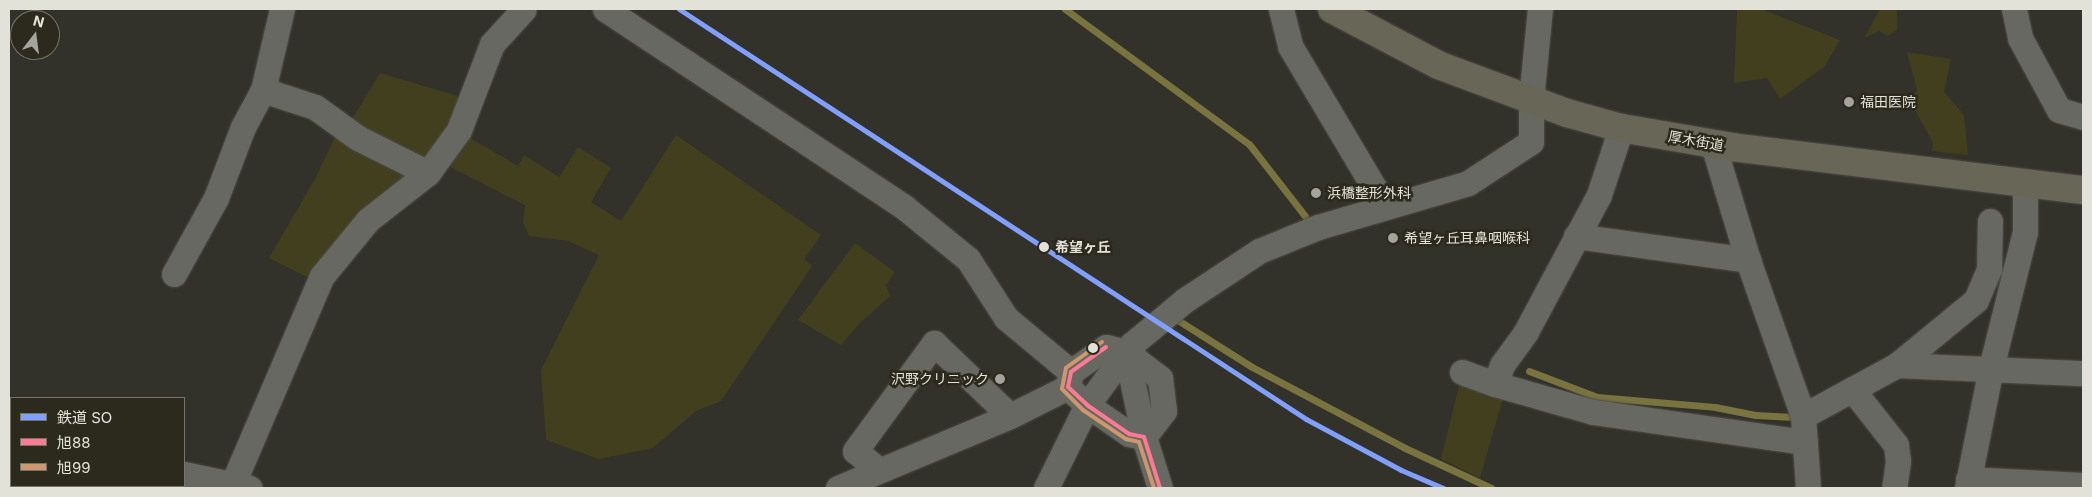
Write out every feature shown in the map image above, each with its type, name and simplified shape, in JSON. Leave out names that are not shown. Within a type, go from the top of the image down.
[{"type":"main road","name":"厚木街道","points":[[1332,9],[1438,65],[1531,100],[1621,128],[1713,144],[2083,190]]},
{"type":"street","points":[[174,274],[216,198],[243,127],[263,90],[282,9]]},
{"type":"street","points":[[185,474],[238,487],[322,276],[368,220],[428,173],[459,130],[492,44],[524,9]]},
{"type":"street","points":[[605,9],[904,207],[968,259],[1006,318],[1070,379],[1087,405],[1129,434],[1144,437]]},
{"type":"street","points":[[1281,9],[1290,46],[1385,206]]},
{"type":"street","points":[[1046,488],[1087,405],[1126,352],[1185,300],[1259,251],[1318,227],[1468,183],[1531,142],[1531,100],[1540,9]]},
{"type":"street","points":[[2014,9],[2020,38],[2059,110],[2083,117]]},
{"type":"street","points":[[263,90],[315,107],[358,138],[428,173]]},
{"type":"street","points":[[1495,384],[1502,365],[1526,332],[1598,195],[1621,128]]},
{"type":"street","points":[[1713,144],[1748,260],[1803,416],[1808,488]]},
{"type":"street","points":[[2026,182],[2025,232],[1990,368],[1968,484],[2083,485]]},
{"type":"street","points":[[1803,416],[1896,365],[1976,300],[1989,269],[1990,221]]},
{"type":"street","points":[[1576,236],[1748,260]]},
{"type":"street","points":[[878,469],[855,450],[934,343],[1010,416]]},
{"type":"street","points":[[838,488],[878,469],[1010,416],[1070,379],[1106,347],[1126,352]]},
{"type":"street","points":[[1126,352],[1144,437],[1160,488]]},
{"type":"street","points":[[1896,365],[2083,373]]},
{"type":"street","points":[[1462,372],[1495,384],[1593,412],[1805,442]]},
{"type":"street","points":[[1852,388],[1896,445],[1898,461],[1894,488]]},
{"type":"shaded area","points":[[1737,9],[1761,9],[1840,40],[1825,66],[1780,99],[1767,78],[1734,83]]},
{"type":"shaded area","points":[[1880,9],[1897,9],[1897,30],[1888,36],[1879,31],[1864,38]]},
{"type":"shaded area","points":[[1907,52],[1951,59],[1944,92],[1964,115],[1968,155],[1932,151],[1933,143],[1909,99],[1917,91]]},
{"type":"shaded area","points":[[380,73],[461,97],[428,168],[349,124]]},
{"type":"shaded area","points":[[338,131],[418,175],[313,280],[269,258],[315,179]]},
{"type":"shaded area","points":[[676,135],[821,235],[804,259],[812,266],[721,401],[696,411],[653,448],[599,459],[546,440],[541,370],[599,255],[568,241],[529,236],[523,223],[525,205],[450,167],[468,137],[518,166],[524,155],[559,177],[578,147],[611,168],[591,202],[621,221]]},
{"type":"shaded area","points":[[855,243],[895,272],[886,285],[890,296],[859,324],[841,345],[798,320]]},
{"type":"shaded area","points":[[1460,382],[1504,395],[1480,478],[1441,459]]},
{"type":"waterway","points":[[1065,9],[1249,144],[1305,216]]},
{"type":"waterway","points":[[1173,317],[1252,367],[1405,448],[1491,488]]},
{"type":"waterway","points":[[1529,371],[1597,397],[1715,407],[1755,415],[1790,417]]},
{"type":"rail line","name":"SO","points":[[679,9],[1306,419],[1401,470],[1443,488]]},
{"type":"transit line","name":"旭99","points":[[1102,342],[1066,368],[1062,389],[1083,410],[1126,439],[1139,442],[1154,488]]},
{"type":"transit line","name":"旭88","points":[[1106,347],[1071,372],[1068,387],[1087,405],[1129,434],[1144,437]]},
{"type":"transit line","name":"旭88","points":[[1144,437],[1160,488]]},
{"type":"place","name":"福田医院","points":[[1849,102]]},
{"type":"place","name":"浜橋整形外科","points":[[1316,193]]},
{"type":"place","name":"希望ヶ丘耳鼻咽喉科","points":[[1393,238]]},
{"type":"place","name":"希望ヶ丘","points":[[1044,247]]},
{"type":"place","name":"沢野クリニック","points":[[1000,379]]}]
